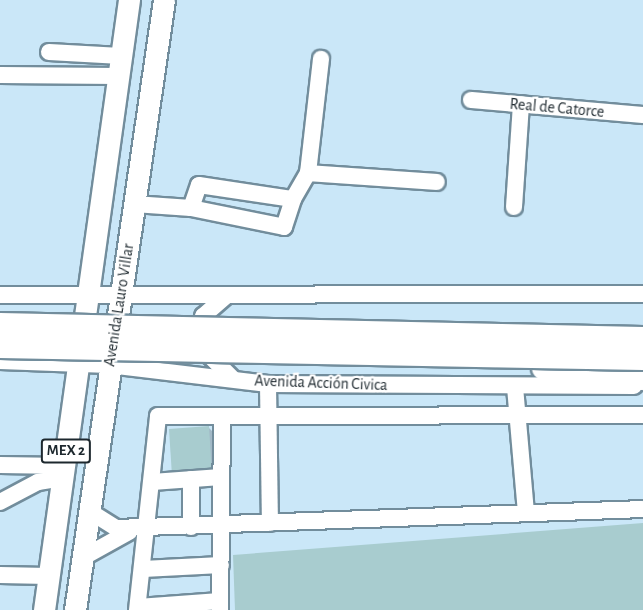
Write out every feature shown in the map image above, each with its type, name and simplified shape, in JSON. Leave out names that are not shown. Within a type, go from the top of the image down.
[{"type":"highway","points":[[0,325],[643,339]]},
{"type":"highway","name":"Avenida Acción Civica","points":[[0,346],[104,356],[643,358]]},
{"type":"highway","points":[[104,356],[188,365],[544,368],[643,378]]},
{"type":"main road","name":"Avenida Lauro Villar","points":[[44,610],[64,472],[86,291],[129,0]]},
{"type":"main road","name":"Avenida Lauro Villar","points":[[75,610],[89,511],[104,356],[123,292],[164,0]]},
{"type":"street","points":[[50,52],[120,66]]},
{"type":"street","points":[[134,204],[191,208],[284,227],[293,200],[308,173],[321,59]]},
{"type":"street","points":[[0,75],[120,66]]},
{"type":"street","name":"Real de Catorce","points":[[471,100],[643,115]]},
{"type":"street","points":[[514,207],[521,104]]},
{"type":"street","points":[[308,173],[437,182]]},
{"type":"street","points":[[191,208],[199,185],[293,200]]},
{"type":"street","points":[[0,295],[86,291],[225,297],[643,294]]},
{"type":"street","points":[[225,297],[203,316],[202,337],[210,356],[232,378]]},
{"type":"street","name":"Avenida Acción Civica","points":[[0,361],[78,363],[104,356],[268,384],[643,386]]},
{"type":"street","points":[[268,384],[270,524]]},
{"type":"street","points":[[515,387],[526,513]]},
{"type":"street","points":[[222,416],[220,606],[137,609],[148,528],[158,416],[643,415]]},
{"type":"street","points":[[0,465],[64,472]]},
{"type":"street","points":[[0,502],[38,482],[64,472]]},
{"type":"street","points":[[152,482],[221,477]]},
{"type":"street","points":[[191,479],[191,526]]},
{"type":"street","points":[[89,511],[116,528],[148,528],[643,509]]},
{"type":"street","points":[[82,558],[117,534],[148,528]]},
{"type":"street","points":[[143,569],[220,565]]},
{"type":"street","points":[[0,575],[48,576]]},
{"type":"building","points":[[209,426],[212,474],[172,476],[169,429]]},
{"type":"building","points":[[643,523],[643,610],[235,610],[233,555]]}]
